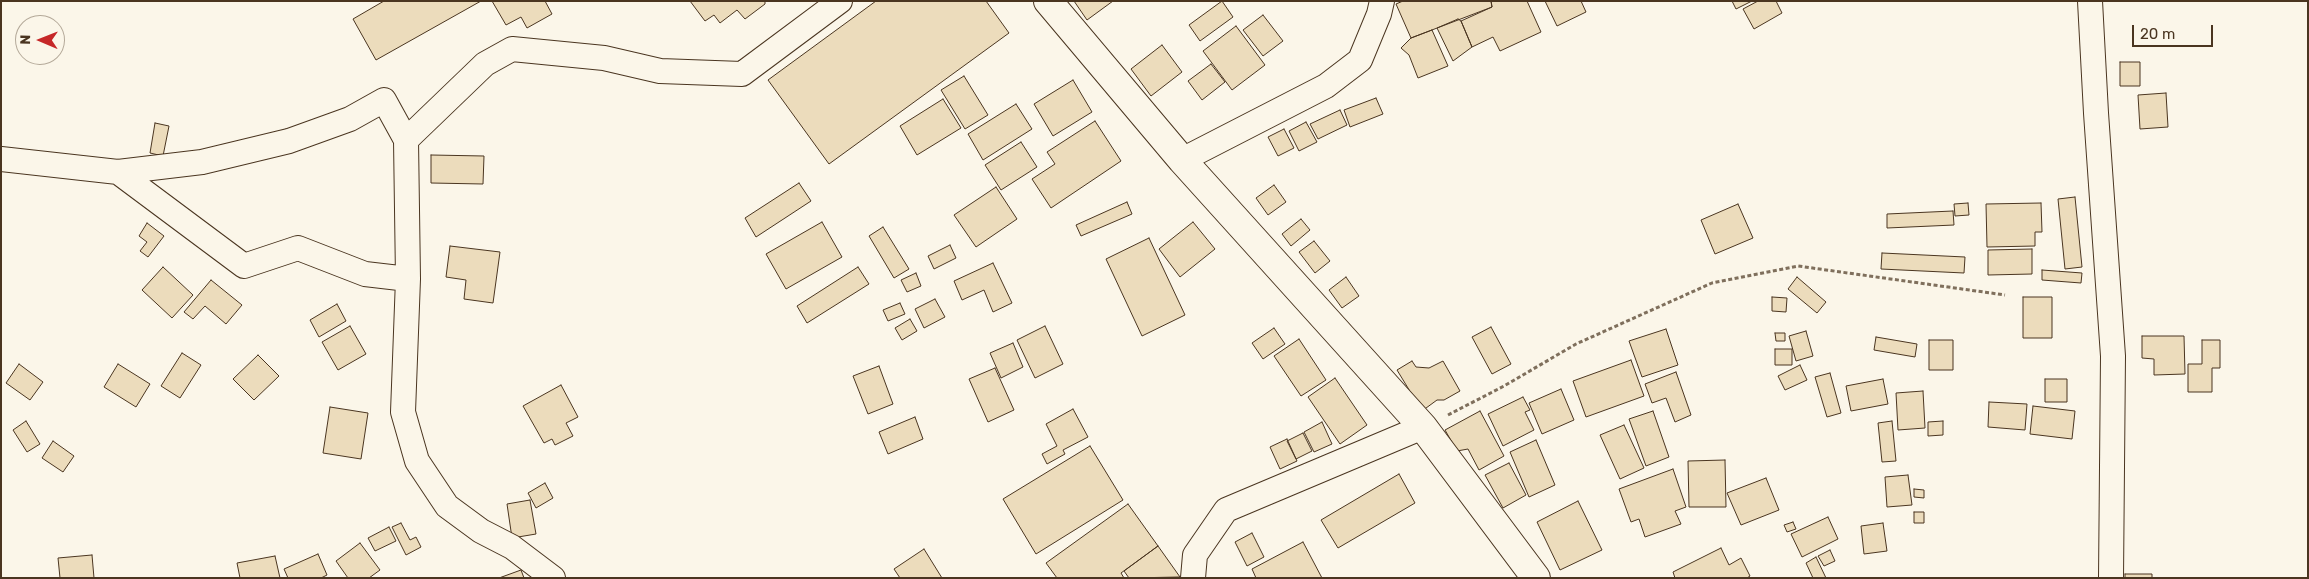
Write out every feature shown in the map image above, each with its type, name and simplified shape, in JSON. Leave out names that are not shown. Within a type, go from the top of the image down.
[{"type":"main road","points":[[1048,1],[1182,160],[1423,427],[1536,578]]},
{"type":"street","points":[[406,140],[485,64],[512,49],[604,58],[660,71],[742,74],[840,1]]},
{"type":"street","points":[[1182,160],[1326,86],[1360,60],[1379,14],[1382,1]]},
{"type":"street","points":[[2090,1],[2113,356],[2111,578]]},
{"type":"street","points":[[1,160],[118,172],[202,162],[290,141],[350,119],[384,100],[406,140],[408,280],[403,412],[417,461],[447,506],[480,531],[512,547],[553,578]]},
{"type":"street","points":[[118,172],[244,266],[298,248],[366,274],[408,280]]},
{"type":"street","points":[[1193,578],[1195,555],[1226,510],[1423,427]]},
{"type":"path","points":[[1423,427],[1504,386],[1576,344],[1712,283],[1798,266],[2005,295]]},
{"type":"building","points":[[384,1],[481,1],[376,60],[353,19]]},
{"type":"building","points":[[492,1],[545,1],[552,14],[527,28],[521,17],[506,25]]},
{"type":"building","points":[[690,1],[765,1],[765,4],[745,19],[737,10],[720,23],[714,15],[705,21]]},
{"type":"building","points":[[876,1],[986,1],[1009,33],[829,164],[768,80]]},
{"type":"building","points":[[1074,1],[1113,1],[1087,20]]},
{"type":"building","points":[[1222,1],[1233,17],[1200,41],[1189,25]]},
{"type":"building","points":[[1403,1],[1491,1],[1492,7],[1411,38],[1396,4]]},
{"type":"building","points":[[1491,1],[1527,1],[1541,32],[1500,51],[1493,37],[1472,47],[1461,21],[1492,7]]},
{"type":"building","points":[[1545,1],[1581,1],[1586,12],[1557,26]]},
{"type":"building","points":[[1732,1],[1752,1],[1736,9]]},
{"type":"building","points":[[1758,1],[1776,1],[1782,13],[1754,29],[1743,9]]},
{"type":"building","points":[[1263,15],[1283,41],[1263,56],[1243,30]]},
{"type":"building","points":[[1458,19],[1461,21],[1472,47],[1453,61],[1437,28]]},
{"type":"building","points":[[1236,26],[1265,65],[1232,90],[1203,51]]},
{"type":"building","points":[[1432,30],[1448,66],[1418,78],[1409,55],[1401,48],[1411,38]]},
{"type":"building","points":[[1162,45],[1182,72],[1151,96],[1131,69]]},
{"type":"building","points":[[2120,62],[2140,62],[2140,86],[2120,86]]},
{"type":"building","points":[[1211,64],[1225,82],[1202,100],[1188,81]]},
{"type":"building","points":[[964,76],[988,115],[965,129],[941,90]]},
{"type":"building","points":[[1073,80],[1092,112],[1053,136],[1034,104]]},
{"type":"building","points":[[2166,93],[2168,127],[2140,129],[2138,95]]},
{"type":"building","points":[[1376,98],[1383,114],[1350,127],[1344,110]]},
{"type":"building","points":[[943,99],[961,128],[917,155],[900,126]]},
{"type":"building","points":[[1016,104],[1032,129],[983,160],[968,134]]},
{"type":"building","points":[[1340,110],[1347,125],[1318,139],[1310,124]]},
{"type":"building","points":[[1095,121],[1121,161],[1051,208],[1032,179],[1055,164],[1047,152]]},
{"type":"building","points":[[1306,122],[1317,142],[1299,151],[1289,131]]},
{"type":"building","points":[[155,123],[169,126],[163,156],[150,153]]},
{"type":"building","points":[[1284,129],[1294,148],[1278,156],[1268,137]]},
{"type":"building","points":[[1021,142],[1037,167],[1001,190],[985,165]]},
{"type":"building","points":[[431,155],[484,156],[483,184],[431,183]]},
{"type":"building","points":[[799,183],[811,201],[756,237],[745,218]]},
{"type":"building","points":[[1274,185],[1286,202],[1268,215],[1256,198]]},
{"type":"building","points":[[996,187],[1017,219],[976,247],[954,215]]},
{"type":"building","points":[[2075,197],[2082,267],[2065,269],[2058,199]]},
{"type":"building","points":[[1127,202],[1132,214],[1081,236],[1076,225]]},
{"type":"building","points":[[1968,203],[1969,215],[1955,216],[1954,204]]},
{"type":"building","points":[[2041,203],[2042,232],[2035,232],[2035,246],[1987,247],[1986,204]]},
{"type":"building","points":[[1738,204],[1753,238],[1715,254],[1701,220]]},
{"type":"building","points":[[1953,211],[1954,225],[1887,228],[1887,214]]},
{"type":"building","points":[[1301,219],[1310,230],[1291,246],[1282,234]]},
{"type":"building","points":[[822,222],[842,257],[786,289],[766,254]]},
{"type":"building","points":[[1193,222],[1215,249],[1180,277],[1159,249]]},
{"type":"building","points":[[147,223],[164,236],[148,257],[140,251],[147,242],[139,236]]},
{"type":"building","points":[[883,227],[909,269],[894,278],[869,236]]},
{"type":"building","points":[[1149,238],[1185,315],[1142,336],[1106,259]]},
{"type":"building","points":[[1314,241],[1330,261],[1315,273],[1299,252]]},
{"type":"building","points":[[950,245],[956,258],[934,269],[928,256]]},
{"type":"building","points":[[450,246],[500,252],[493,303],[464,299],[466,280],[446,277]]},
{"type":"building","points":[[2032,249],[2032,274],[1988,275],[1988,250]]},
{"type":"building","points":[[1882,253],[1965,257],[1964,273],[1881,269]]},
{"type":"building","points":[[993,263],[1012,303],[993,312],[984,290],[962,300],[954,281]]},
{"type":"building","points":[[163,267],[193,295],[172,318],[142,290]]},
{"type":"building","points":[[858,267],[869,284],[807,323],[797,306]]},
{"type":"building","points":[[2042,270],[2082,273],[2081,283],[2042,280]]},
{"type":"building","points":[[916,273],[921,286],[907,292],[901,280]]},
{"type":"building","points":[[1346,277],[1359,296],[1342,308],[1329,290]]},
{"type":"building","points":[[1797,277],[1826,302],[1817,313],[1788,289]]},
{"type":"building","points":[[211,280],[242,305],[226,324],[205,306],[193,319],[184,312]]},
{"type":"building","points":[[1772,297],[1787,298],[1786,312],[1772,311]]},
{"type":"building","points":[[2023,297],[2052,297],[2052,338],[2023,338]]},
{"type":"building","points":[[935,299],[945,317],[924,328],[915,309]]},
{"type":"building","points":[[900,303],[905,314],[888,321],[883,310]]},
{"type":"building","points":[[337,304],[346,321],[319,337],[310,320]]},
{"type":"building","points":[[910,319],[917,331],[902,340],[895,328]]},
{"type":"building","points":[[350,326],[366,354],[338,370],[322,342]]},
{"type":"building","points":[[1045,326],[1063,364],[1035,378],[1017,340]]},
{"type":"building","points":[[1491,327],[1511,364],[1492,374],[1472,337]]},
{"type":"building","points":[[1274,328],[1285,344],[1263,359],[1252,343]]},
{"type":"building","points":[[1666,329],[1678,365],[1642,377],[1629,341]]},
{"type":"building","points":[[1806,331],[1813,356],[1796,361],[1789,336]]},
{"type":"building","points":[[1775,333],[1785,333],[1785,341],[1776,341]]},
{"type":"building","points":[[2142,336],[2184,336],[2185,374],[2154,375],[2154,359],[2142,358]]},
{"type":"building","points":[[1876,337],[1917,344],[1915,357],[1874,350]]},
{"type":"building","points":[[1299,339],[1326,380],[1301,396],[1274,356]]},
{"type":"building","points":[[1929,340],[1953,340],[1953,370],[1929,370]]},
{"type":"building","points":[[2202,340],[2220,340],[2220,368],[2212,368],[2212,392],[2188,392],[2188,364],[2202,364]]},
{"type":"building","points":[[1013,343],[1023,367],[1001,378],[990,353]]},
{"type":"building","points":[[1775,349],[1792,349],[1792,365],[1775,365]]},
{"type":"building","points":[[182,353],[201,365],[180,398],[161,386]]},
{"type":"building","points":[[258,355],[279,376],[254,400],[233,379]]},
{"type":"building","points":[[1631,360],[1644,396],[1586,417],[1573,381]]},
{"type":"building","points":[[1412,361],[1416,367],[1429,368],[1443,361],[1460,391],[1444,400],[1437,400],[1422,411],[1397,370]]},
{"type":"building","points":[[19,364],[43,382],[30,400],[6,383]]},
{"type":"building","points":[[118,364],[150,384],[136,407],[104,387]]},
{"type":"building","points":[[1800,365],[1807,380],[1785,390],[1778,376]]},
{"type":"building","points":[[879,366],[893,404],[868,414],[853,376]]},
{"type":"building","points":[[995,368],[1014,410],[988,422],[969,379]]},
{"type":"building","points":[[1676,372],[1691,415],[1675,422],[1666,398],[1652,403],[1645,384]]},
{"type":"building","points":[[1830,373],[1841,413],[1827,417],[1815,377]]},
{"type":"building","points":[[1335,378],[1367,425],[1340,444],[1308,397]]},
{"type":"building","points":[[1883,379],[1888,404],[1851,411],[1846,386]]},
{"type":"building","points":[[2045,379],[2067,379],[2067,402],[2045,402]]},
{"type":"building","points":[[561,385],[578,417],[566,423],[573,436],[555,445],[552,439],[544,443],[523,406]]},
{"type":"building","points":[[1561,389],[1574,420],[1542,434],[1529,403]]},
{"type":"building","points":[[1923,391],[1925,428],[1898,430],[1896,393]]},
{"type":"building","points":[[1523,397],[1530,410],[1525,412],[1534,430],[1503,446],[1488,414]]},
{"type":"building","points":[[1989,402],[2027,404],[2025,430],[1988,427]]},
{"type":"building","points":[[2033,406],[2075,411],[2072,439],[2030,434]]},
{"type":"building","points":[[330,407],[368,413],[361,459],[323,453]]},
{"type":"building","points":[[1073,409],[1088,437],[1063,450],[1065,454],[1047,464],[1042,454],[1057,446],[1046,424]]},
{"type":"building","points":[[1480,411],[1504,456],[1479,470],[1468,449],[1457,451],[1445,430]]},
{"type":"building","points":[[1653,411],[1669,457],[1646,466],[1629,419]]},
{"type":"building","points":[[915,417],[923,439],[888,454],[879,432]]},
{"type":"building","points":[[26,421],[40,444],[27,452],[13,430]]},
{"type":"building","points":[[1892,421],[1896,461],[1882,462],[1878,423]]},
{"type":"building","points":[[1943,421],[1943,435],[1928,436],[1928,422]]},
{"type":"building","points":[[1322,422],[1332,444],[1314,452],[1304,432]]},
{"type":"building","points":[[1624,425],[1644,468],[1620,479],[1600,435]]},
{"type":"building","points":[[1303,433],[1312,451],[1296,459],[1287,441]]},
{"type":"building","points":[[1287,439],[1297,461],[1280,469],[1270,447]]},
{"type":"building","points":[[1536,440],[1555,485],[1529,497],[1510,452]]},
{"type":"building","points":[[53,441],[74,456],[63,472],[42,458]]},
{"type":"building","points":[[1090,446],[1123,500],[1036,554],[1003,499]]},
{"type":"building","points":[[1725,460],[1726,507],[1689,507],[1688,461]]},
{"type":"building","points":[[1509,463],[1526,495],[1503,508],[1485,475]]},
{"type":"building","points":[[1673,469],[1686,507],[1675,511],[1681,524],[1645,537],[1639,519],[1631,522],[1619,489]]},
{"type":"building","points":[[1399,474],[1415,503],[1338,548],[1321,520]]},
{"type":"building","points":[[1908,475],[1912,505],[1887,507],[1885,477]]},
{"type":"building","points":[[1766,478],[1779,510],[1741,525],[1727,493]]},
{"type":"building","points":[[545,483],[553,498],[536,508],[528,493]]},
{"type":"building","points":[[1914,489],[1924,490],[1924,498],[1914,497]]},
{"type":"building","points":[[530,500],[536,534],[512,538],[507,504]]},
{"type":"building","points":[[1578,501],[1602,550],[1560,570],[1537,522]]},
{"type":"building","points":[[1128,504],[1158,546],[1121,573],[1124,578],[1057,578],[1046,563]]},
{"type":"building","points":[[1914,512],[1924,512],[1924,523],[1914,523]]},
{"type":"building","points":[[1828,517],[1838,539],[1802,557],[1791,534]]},
{"type":"building","points":[[1793,522],[1796,529],[1787,532],[1784,525]]},
{"type":"building","points":[[401,523],[410,540],[416,537],[421,547],[406,555],[392,527]]},
{"type":"building","points":[[1883,523],[1887,551],[1864,554],[1861,526]]},
{"type":"building","points":[[389,527],[396,541],[375,551],[368,538]]},
{"type":"building","points":[[1252,533],[1264,557],[1247,566],[1235,542]]},
{"type":"building","points":[[1303,542],[1322,578],[1256,578],[1252,569]]},
{"type":"building","points":[[360,543],[380,570],[369,578],[348,578],[336,561]]},
{"type":"building","points":[[1158,546],[1180,577],[1129,578],[1124,571]]},
{"type":"building","points":[[1721,548],[1729,565],[1741,558],[1750,576],[1747,578],[1675,578],[1673,572]]},
{"type":"building","points":[[924,549],[942,578],[900,578],[894,569]]},
{"type":"building","points":[[1830,550],[1835,561],[1824,566],[1818,556]]},
{"type":"building","points":[[318,554],[327,575],[321,578],[288,578],[284,569]]},
{"type":"building","points":[[92,555],[94,578],[60,578],[58,558]]},
{"type":"building","points":[[275,556],[280,578],[240,578],[237,563]]},
{"type":"building","points":[[1816,557],[1826,578],[1813,578],[1806,563]]},
{"type":"building","points":[[521,570],[524,578],[499,578]]},
{"type":"building","points":[[2125,574],[2152,574],[2152,578],[2125,578]]}]
